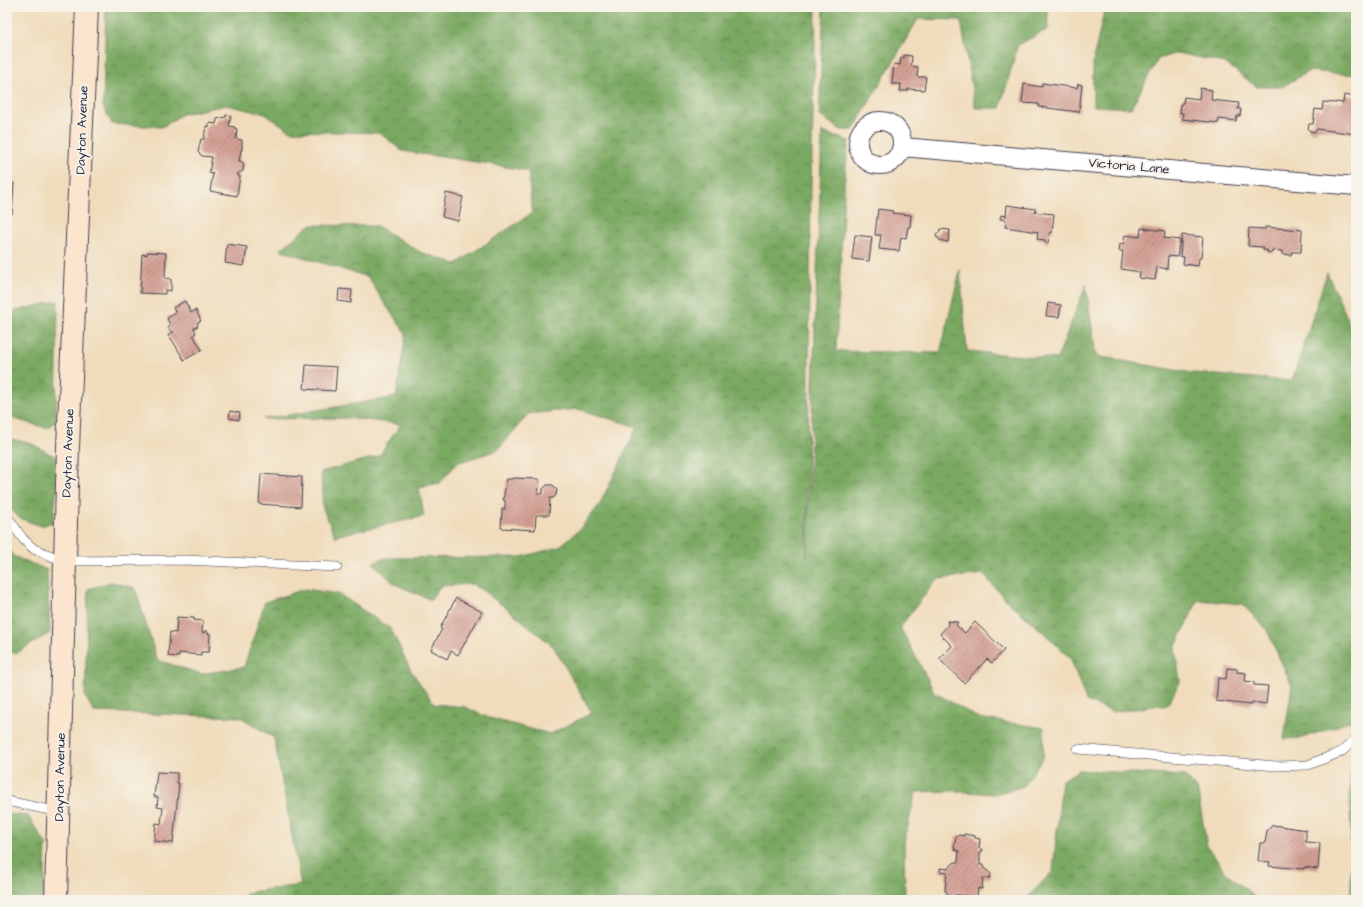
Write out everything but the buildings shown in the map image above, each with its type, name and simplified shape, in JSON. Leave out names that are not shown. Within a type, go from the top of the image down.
[{"type":"street","name":"Dayton Avenue","points":[[56,900],[64,561],[87,7]]},
{"type":"street","name":"Victoria Lane","points":[[902,147],[1356,186]]},
{"type":"lane","points":[[7,516],[23,539],[34,549],[64,561],[185,560],[337,567]]},
{"type":"lane","points":[[1078,749],[1276,766],[1308,765],[1341,752],[1356,739]]},
{"type":"lane","points":[[7,801],[59,812]]},
{"type":"green space","points":[[106,7],[816,7],[811,185],[807,557],[822,132],[849,141],[845,173],[836,351],[940,353],[960,270],[967,351],[1057,359],[1086,285],[1096,356],[1192,373],[1292,381],[1327,273],[1346,315],[1356,343],[1356,717],[1354,720],[1302,738],[1284,739],[1292,686],[1267,630],[1242,604],[1198,600],[1175,648],[1180,681],[1168,704],[1113,712],[1086,701],[1071,659],[1042,631],[1007,601],[983,574],[937,579],[900,627],[934,692],[978,718],[1044,728],[1043,757],[1024,786],[995,794],[953,791],[916,792],[904,842],[905,897],[917,900],[394,900],[388,897],[360,900],[254,900],[244,893],[301,885],[274,738],[241,717],[94,712],[85,696],[88,589],[111,582],[135,588],[157,660],[202,674],[244,667],[265,602],[305,589],[339,594],[391,629],[410,669],[434,704],[465,707],[489,718],[550,734],[592,713],[553,646],[509,610],[473,584],[440,586],[431,600],[395,584],[373,563],[385,558],[521,557],[559,547],[579,530],[600,504],[637,427],[578,409],[528,414],[498,450],[457,463],[440,483],[419,487],[424,516],[335,536],[323,509],[321,472],[379,456],[401,424],[348,418],[263,419],[396,397],[406,334],[368,277],[280,250],[310,225],[377,226],[420,252],[456,264],[532,213],[528,171],[402,151],[380,133],[291,131],[265,114],[226,105],[182,114],[162,127],[112,124],[103,107]]},
{"type":"green space","points":[[824,7],[1048,7],[1048,29],[1018,45],[1000,108],[975,108],[961,20],[918,19],[853,130],[841,130],[819,115]]},
{"type":"green space","points":[[1105,7],[1356,7],[1356,75],[1309,71],[1282,87],[1257,87],[1225,63],[1177,53],[1158,59],[1131,108],[1093,106],[1093,61]]},
{"type":"green space","points":[[58,301],[56,421],[47,428],[7,417],[7,313]]},
{"type":"green space","points":[[7,438],[30,443],[60,459],[53,522],[41,526],[19,518],[7,505]]},
{"type":"green space","points":[[7,545],[13,556],[47,570],[50,633],[16,653],[7,652]]},
{"type":"green space","points":[[1356,763],[1356,900],[1349,900],[1351,893],[1350,774]]},
{"type":"green space","points":[[1079,770],[1185,776],[1197,788],[1207,846],[1226,873],[1254,896],[1255,900],[1025,900],[1053,871],[1062,780]]},
{"type":"green space","points":[[7,814],[28,816],[46,844],[44,900],[7,900]]}]
